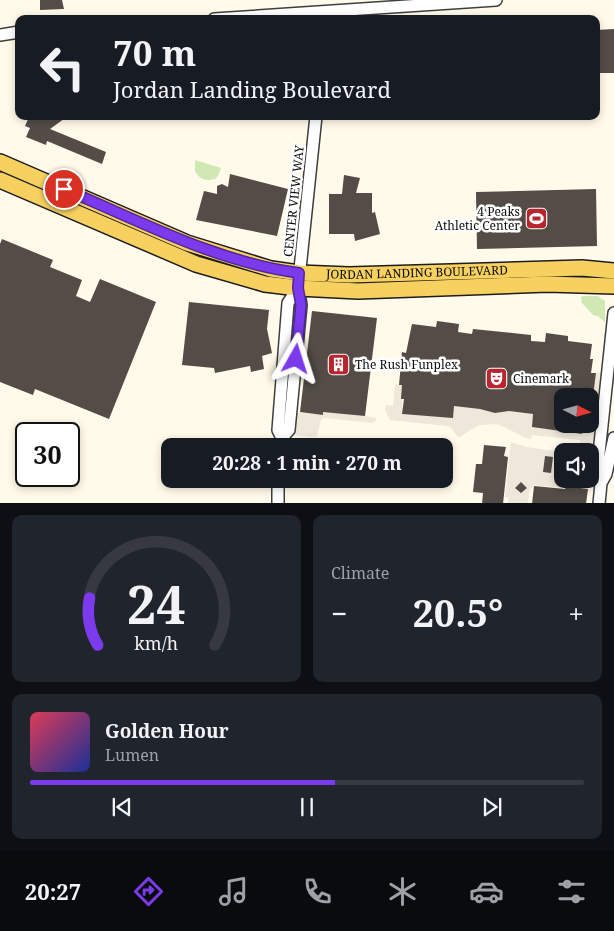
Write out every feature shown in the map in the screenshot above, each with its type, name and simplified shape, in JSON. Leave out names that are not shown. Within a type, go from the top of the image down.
[{"type":"main road","name":"JORDAN LANDING BOULEVARD","points":[[0,162],[187,243],[271,269],[299,273],[349,275],[582,268],[614,270]]},
{"type":"main road","name":"JORDAN LANDING BOULEVARD","points":[[0,180],[196,264],[265,284],[298,288],[358,291],[547,284],[614,286]]},
{"type":"street","points":[[314,15],[496,0]]},
{"type":"street","points":[[0,36],[15,33]]},
{"type":"street","name":"CENTER VIEW WAY","points":[[284,438],[289,430],[301,305],[298,288],[299,273],[316,120]]},
{"type":"street","points":[[602,480],[597,472],[614,313]]},
{"type":"street","points":[[599,503],[602,480],[606,474],[614,438]]},
{"type":"street","points":[[278,488],[278,503]]},
{"type":"green space","points":[[195,160],[221,168],[218,176],[212,180],[201,178],[195,171]]},
{"type":"green space","points":[[0,172],[29,180],[276,277],[191,257],[0,176]]},
{"type":"green space","points":[[598,296],[605,301],[605,322],[598,316],[593,315],[582,303],[581,297]]},
{"type":"shaded area","points":[[596,373],[602,373],[599,399],[599,388],[594,388]]},
{"type":"shaded area","points":[[395,384],[402,385],[402,414],[453,417],[454,406],[495,413],[509,411],[533,414],[532,427],[554,430],[554,433],[595,433],[591,443],[532,435],[531,439],[495,424],[480,425],[458,437],[450,427],[446,426],[390,420],[385,410],[386,405],[393,406]]},
{"type":"shaded area","points":[[323,411],[365,416],[376,418],[376,420],[373,423],[324,418],[321,420],[317,436],[294,435],[296,412],[322,415]]},
{"type":"shaded area","points":[[511,442],[526,447],[554,451],[554,487],[533,485],[529,493],[528,503],[508,503],[509,498],[505,497]]},
{"type":"building","points":[[40,0],[62,0],[64,9],[40,10]]},
{"type":"building","points":[[614,29],[614,73],[600,73],[600,30]]},
{"type":"building","points":[[28,120],[62,120],[50,129],[106,152],[102,164],[47,141],[46,145],[26,137],[30,128],[25,126]]},
{"type":"building","points":[[230,174],[288,189],[277,236],[196,220],[204,191],[217,194],[217,186],[222,184],[228,187]]},
{"type":"building","points":[[344,175],[360,178],[356,193],[372,193],[372,213],[375,212],[380,234],[355,241],[354,234],[329,234],[329,194],[342,194]]},
{"type":"building","name":"4 Peaks Athletic Center","points":[[596,189],[597,246],[477,249],[476,192]]},
{"type":"building","points":[[2,239],[53,260],[50,267],[82,280],[76,296],[90,302],[100,279],[156,302],[109,419],[35,389],[33,395],[0,382],[0,244]]},
{"type":"building","points":[[189,302],[269,310],[267,329],[272,353],[262,356],[264,369],[251,372],[250,366],[215,373],[214,368],[182,365]]},
{"type":"building","name":"The Rush Funplex","points":[[312,311],[377,318],[365,416],[323,412],[323,415],[300,412]]},
{"type":"building","name":"Cinemark","points":[[437,321],[459,324],[458,332],[472,334],[473,329],[531,335],[531,341],[545,342],[546,333],[568,336],[568,341],[592,344],[590,359],[593,359],[591,373],[596,373],[594,388],[554,388],[554,430],[532,427],[533,414],[509,411],[495,413],[454,406],[453,418],[402,414],[404,399],[401,399],[402,385],[399,385],[402,352],[406,353],[412,324],[436,327]]},
{"type":"building","points":[[484,445],[506,447],[504,456],[508,457],[503,503],[482,503],[483,493],[473,492],[476,464],[482,464]]},
{"type":"building","points":[[545,456],[553,457],[551,473],[543,472]]},
{"type":"building","points":[[521,482],[527,488],[521,493],[515,488]]},
{"type":"building","points":[[534,486],[588,489],[586,503],[532,503]]},
{"type":"place","name":"4 Peaks Athletic Center","points":[[536,219]]},
{"type":"place","name":"The Rush Funplex","points":[[339,365]]},
{"type":"place","name":"Cinemark","points":[[497,379]]},
{"type":"route","points":[[64,189],[187,243],[271,269],[299,273],[298,288],[301,305],[296,359]]}]
